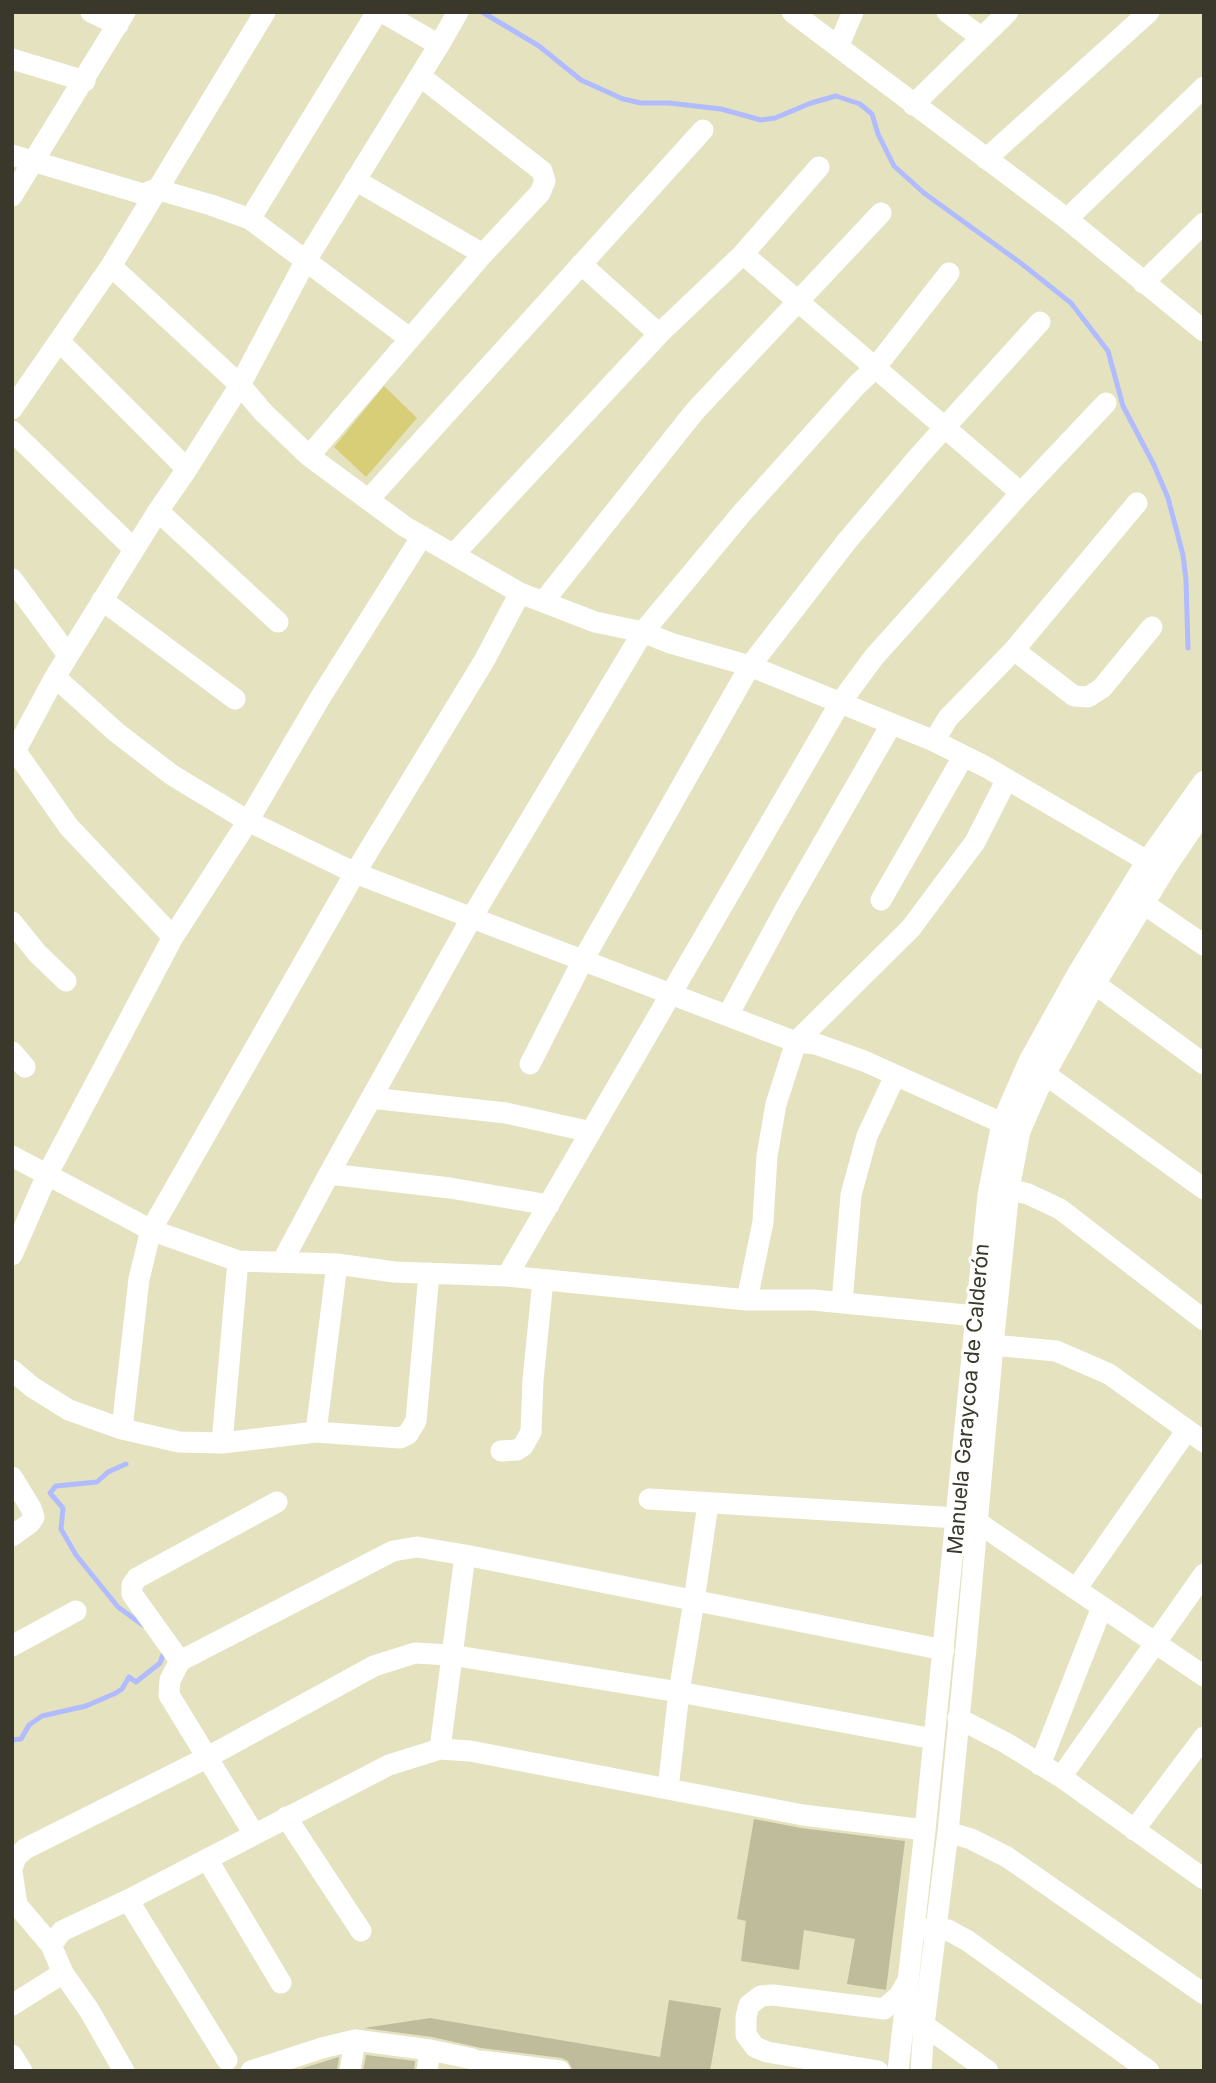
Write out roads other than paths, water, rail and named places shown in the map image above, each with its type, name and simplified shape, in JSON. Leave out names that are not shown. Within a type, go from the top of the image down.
[{"type":"street","points":[[12,196],[122,19],[90,12]]},
{"type":"street","points":[[12,409],[111,265],[265,12]]},
{"type":"street","points":[[250,219],[380,12],[439,46]]},
{"type":"street","points":[[173,937],[69,827],[14,752],[68,655],[240,385],[305,262],[439,46],[457,12]]},
{"type":"street","points":[[792,12],[1067,219],[1204,331]]},
{"type":"street","points":[[838,47],[853,12]]},
{"type":"street","points":[[947,12],[982,38]]},
{"type":"street","points":[[913,105],[1008,12]]},
{"type":"street","points":[[986,159],[1149,12]]},
{"type":"street","points":[[12,59],[85,81]]},
{"type":"street","points":[[309,456],[409,338],[540,193],[545,181],[542,171],[420,76]]},
{"type":"street","points":[[1067,219],[1204,87]]},
{"type":"street","points":[[369,499],[703,130]]},
{"type":"street","points":[[12,155],[143,194],[156,189],[250,219],[409,338]]},
{"type":"street","points":[[454,554],[659,334],[743,254],[819,167]]},
{"type":"street","points":[[355,180],[483,254]]},
{"type":"street","points":[[543,602],[695,411],[881,213]]},
{"type":"street","points":[[1143,283],[1204,223]]},
{"type":"street","points":[[743,254],[1021,492]]},
{"type":"street","points":[[581,264],[659,334]]},
{"type":"street","points":[[111,265],[240,385],[263,412],[309,456],[404,527],[520,593],[595,622],[643,632],[670,643],[750,666],[934,741],[1010,781],[1147,861]]},
{"type":"street","points":[[282,1262],[472,917],[643,632],[742,513],[875,368],[949,273]]},
{"type":"street","points":[[530,1064],[583,960],[750,666],[847,541],[944,427],[1040,322]]},
{"type":"street","points":[[60,342],[187,469]]},
{"type":"street","points":[[507,1276],[840,703],[874,657],[1021,492],[1106,403]]},
{"type":"street","points":[[12,431],[134,550]]},
{"type":"street","points":[[934,741],[948,718],[1014,650],[1137,503]]},
{"type":"street","points":[[158,511],[278,622]]},
{"type":"street","points":[[12,1255],[47,1175],[173,937],[248,821],[320,698],[422,536]]},
{"type":"street","points":[[12,579],[68,655]]},
{"type":"street","points":[[122,1429],[139,1279],[151,1230],[355,873],[484,661],[520,593]]},
{"type":"street","points":[[102,600],[235,699]]},
{"type":"street","points":[[1014,650],[1074,696],[1088,697],[1102,688],[1153,627]]},
{"type":"street","points":[[55,677],[116,732],[172,775],[248,821],[355,873],[728,1015],[864,1061],[1002,1123]]},
{"type":"street","points":[[728,1015],[891,725]]},
{"type":"street","points":[[881,900],[963,757]]},
{"type":"street","points":[[757,1300],[767,1156],[776,1104],[806,1043],[911,928],[975,842],[1010,781]]},
{"type":"street","name":"Manuela Garaycoa de Calderón","points":[[898,2071],[908,1980],[925,1929],[948,1832],[958,1718],[976,1316],[988,1195],[1002,1123],[1035,1050],[1078,973],[1147,861],[1204,781]]},
{"type":"street","name":"Manuela Garaycoa de Calderón","points":[[921,2071],[924,2025],[925,1830],[934,1739],[944,1650],[993,1345],[1009,1189],[1020,1132],[1045,1074],[1095,984],[1164,869],[1204,811]]},
{"type":"street","points":[[1144,904],[1204,946]]},
{"type":"street","points":[[12,922],[37,953],[66,981]]},
{"type":"street","points":[[1095,984],[1204,1065]]},
{"type":"street","points":[[1045,1074],[1204,1189]]},
{"type":"street","points":[[842,1303],[851,1195],[867,1136],[895,1076]]},
{"type":"street","points":[[371,1098],[506,1113],[591,1132]]},
{"type":"street","points":[[12,1156],[151,1230],[238,1261],[337,1264],[394,1272],[507,1276],[757,1300],[813,1300],[976,1316]]},
{"type":"street","points":[[329,1174],[450,1188],[549,1205]]},
{"type":"street","points":[[1009,1189],[1028,1194],[1060,1209],[1204,1320]]},
{"type":"street","points":[[222,1443],[238,1261]]},
{"type":"street","points":[[316,1432],[337,1264]]},
{"type":"street","points":[[12,1370],[32,1387],[69,1410],[122,1429],[179,1442],[222,1443],[316,1432],[400,1438],[413,1428],[416,1421],[429,1273]]},
{"type":"street","points":[[501,1451],[517,1450],[523,1446],[531,1432],[543,1280]]},
{"type":"street","points":[[993,1345],[1056,1351],[1099,1369],[1195,1436],[1076,1589]]},
{"type":"street","points":[[12,1477],[34,1517],[12,1536]]},
{"type":"street","points":[[649,1499],[967,1520],[1076,1589],[1204,1676]]},
{"type":"street","points":[[180,1661],[132,1594],[132,1585],[137,1578],[277,1502]]},
{"type":"street","points":[[668,1788],[678,1692],[708,1504]]},
{"type":"street","points":[[254,1834],[169,1695],[170,1680],[180,1661],[393,1551],[417,1547],[465,1555],[944,1650]]},
{"type":"street","points":[[440,1749],[465,1555]]},
{"type":"street","points":[[1061,1777],[1204,1574]]},
{"type":"street","points":[[1040,1765],[1102,1607]]},
{"type":"street","points":[[12,1646],[76,1611]]},
{"type":"street","points":[[124,2071],[89,2010],[63,1973],[51,1945],[18,1905],[12,1870],[16,1857],[25,1849],[208,1756],[374,1666],[415,1653],[451,1655],[678,1692],[934,1739]]},
{"type":"street","points":[[958,1718],[1006,1743],[1061,1777],[1204,1879]]},
{"type":"street","points":[[1134,1830],[1204,1737]]},
{"type":"street","points":[[51,1945],[62,1931],[128,1900],[389,1765],[440,1749],[470,1751],[803,1815],[925,1830]]},
{"type":"street","points":[[286,1817],[361,1931]]},
{"type":"street","points":[[948,1832],[971,1839],[1007,1857],[1204,1994]]},
{"type":"street","points":[[207,1859],[281,1983]]},
{"type":"street","points":[[128,1900],[227,2060]]},
{"type":"street","points":[[925,1929],[948,1930],[968,1941],[1149,2071]]},
{"type":"street","points":[[12,2005],[63,1973]]},
{"type":"street","points":[[878,2071],[767,2052],[749,2042],[746,2035],[746,2017],[750,2005],[761,1996],[773,1995],[884,2009],[899,1996],[908,1980]]},
{"type":"street","points":[[924,2025],[988,2071]]},
{"type":"street","points":[[350,2071],[355,2040]]},
{"type":"street","points":[[251,2071],[276,2067],[322,2048],[355,2040],[429,2060],[560,2071]]},
{"type":"street","points":[[12,2055],[22,2071]]},
{"type":"waterway","points":[[482,12],[539,46],[581,80],[623,99],[641,103],[721,109],[761,120],[775,118],[836,96],[860,104],[872,114],[878,134],[894,166],[924,193],[1071,303],[1108,351],[1123,406],[1168,498],[1183,555],[1188,648]]},
{"type":"waterway","points":[[126,1464],[108,1472],[97,1482],[56,1486],[50,1493],[63,1508],[61,1529],[76,1555],[118,1607],[144,1626]]},
{"type":"waterway","points":[[12,1740],[21,1739],[29,1725],[42,1716],[86,1706],[116,1693],[122,1689],[129,1677],[136,1682],[160,1663],[164,1652]]}]
